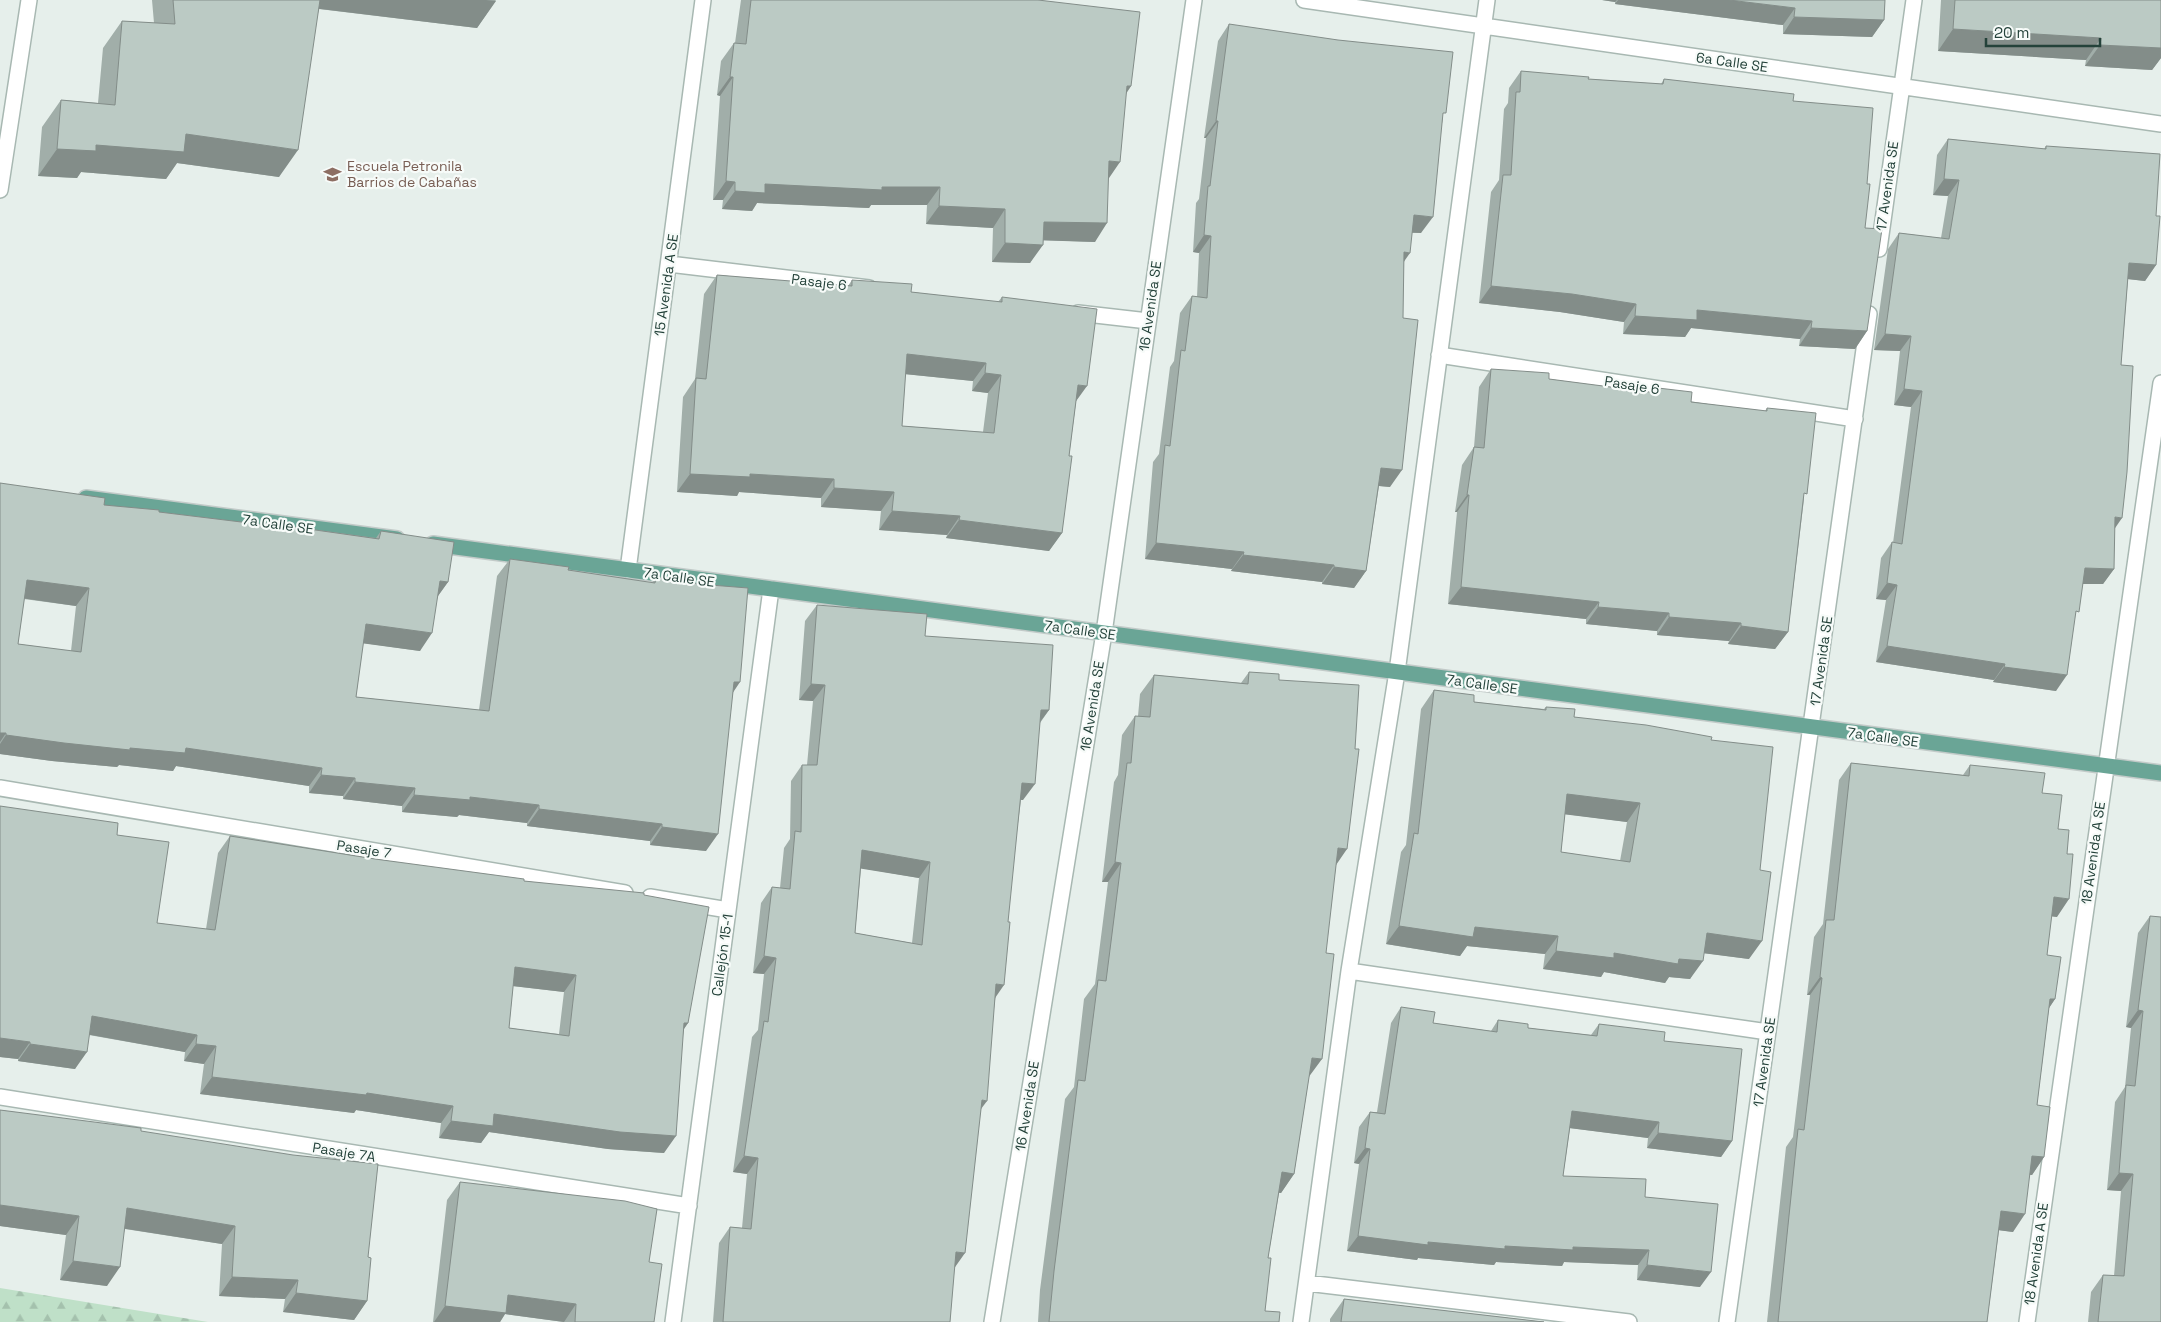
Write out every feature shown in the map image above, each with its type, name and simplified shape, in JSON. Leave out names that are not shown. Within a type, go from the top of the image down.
[{"type":"main road","name":"7a Calle SE","points":[[75,497],[2161,773]]},
{"type":"street","points":[[0,190],[4,132],[29,0]]},
{"type":"street","name":"15 Avenida A SE","points":[[628,570],[703,0]]},
{"type":"street","name":"16 Avenida SE","points":[[992,1322],[1104,634],[1194,0]]},
{"type":"street","name":"6a Calle SE","points":[[1304,0],[2161,124]]},
{"type":"street","points":[[1301,1322],[1349,971],[1397,672],[1488,0]]},
{"type":"street","name":"17 Avenida SE","points":[[1877,262],[1914,0]]},
{"type":"street","name":"Pasaje 6","points":[[669,264],[884,290]]},
{"type":"street","name":"17 Avenida SE","points":[[1726,1322],[1871,302]]},
{"type":"street","points":[[1060,311],[1148,321]]},
{"type":"street","name":"Pasaje 6","points":[[1439,355],[1854,419]]},
{"type":"street","name":"18 Avenida A SE","points":[[2026,1322],[2161,383]]},
{"type":"street","name":"Callejón 15-1","points":[[673,1322],[771,589]]},
{"type":"street","name":"Pasaje 7","points":[[0,788],[728,910]]},
{"type":"street","points":[[1349,971],[1768,1032]]},
{"type":"street","name":"Pasaje 7A","points":[[0,1097],[688,1206]]},
{"type":"street","points":[[1307,1283],[1630,1322]]},
{"type":"green space","points":[[0,1288],[208,1322],[0,1322]]},
{"type":"building","points":[[173,0],[320,0],[298,150],[186,134],[184,152],[96,145],[96,151],[57,149],[61,100],[115,105],[122,21],[175,24]]},
{"type":"building","points":[[751,0],[1038,0],[1140,12],[1131,86],[1127,86],[1120,162],[1109,161],[1107,223],[1044,222],[1043,245],[1005,243],[1005,209],[939,206],[940,187],[882,187],[882,190],[765,184],[765,193],[735,191],[735,182],[726,181],[733,77],[730,77],[734,43],[746,44]]},
{"type":"building","points":[[1729,0],[1885,0],[1884,20],[1794,17],[1795,8]]},
{"type":"building","points":[[1955,0],[2161,0],[2161,48],[2100,45],[2101,38],[1953,29]]},
{"type":"building","points":[[1229,24],[1338,40],[1453,52],[1446,113],[1443,113],[1433,217],[1414,215],[1410,253],[1404,252],[1403,318],[1418,320],[1402,470],[1381,468],[1366,571],[1334,567],[1334,565],[1243,555],[1244,552],[1156,543],[1165,445],[1170,446],[1181,350],[1185,351],[1192,296],[1207,298],[1211,236],[1204,235],[1208,186],[1210,186],[1218,121],[1216,121]]},
{"type":"building","points":[[1521,71],[1589,77],[1588,79],[1663,84],[1664,79],[1794,94],[1793,101],[1873,108],[1867,184],[1870,184],[1865,228],[1882,229],[1867,331],[1811,328],[1812,321],[1697,310],[1697,320],[1635,316],[1636,304],[1572,294],[1491,286],[1503,175],[1511,175],[1516,92],[1520,92]]},
{"type":"building","points":[[1948,139],[2046,149],[2046,146],[2160,154],[2156,216],[2160,216],[2156,265],[2129,263],[2121,365],[2133,366],[2127,472],[2122,518],[2115,517],[2114,569],[2085,568],[2079,612],[2076,611],[2067,675],[2004,667],[2005,664],[1887,646],[1897,585],[1887,583],[1892,542],[1902,544],[1922,391],[1904,389],[1911,336],[1885,334],[1899,233],[1949,239],[1959,180],[1944,179]]},
{"type":"building","points":[[717,275],[852,286],[852,280],[912,284],[911,292],[1002,302],[1002,297],[1097,309],[1087,386],[1078,385],[1069,456],[1072,456],[1062,533],[959,520],[960,516],[892,511],[894,492],[834,488],[834,479],[750,474],[750,477],[690,474],[696,378],[706,379]],"holes":[[[907,354],[986,363],[985,373],[1001,375],[994,433],[902,426]]]},
{"type":"building","points":[[1491,369],[1549,373],[1549,379],[1657,393],[1658,388],[1692,392],[1691,402],[1767,411],[1767,408],[1816,413],[1807,494],[1804,493],[1788,632],[1741,626],[1741,623],[1669,617],[1669,613],[1598,607],[1599,602],[1461,587],[1469,495],[1467,495],[1474,447],[1484,448]]},
{"type":"building","points":[[0,483],[105,498],[104,505],[159,510],[159,512],[266,525],[266,523],[379,539],[381,531],[454,542],[448,582],[440,581],[432,633],[366,624],[356,697],[489,711],[510,559],[569,567],[568,570],[655,583],[656,577],[698,584],[748,588],[740,682],[734,682],[718,834],[662,827],[662,824],[539,809],[539,805],[470,797],[470,800],[414,795],[415,788],[355,782],[355,778],[321,775],[322,768],[186,748],[185,753],[130,748],[130,750],[64,743],[0,733]],"holes":[[[27,580],[89,588],[81,652],[18,644]]]},
{"type":"building","points":[[817,605],[927,614],[925,636],[1053,645],[1049,710],[1041,710],[1035,784],[1022,783],[1008,922],[1010,922],[1004,985],[996,984],[987,1101],[982,1100],[965,1253],[956,1252],[950,1322],[723,1322],[730,1227],[751,1229],[758,1158],[744,1156],[764,1021],[768,1022],[776,958],[764,956],[772,887],[790,889],[795,831],[801,832],[802,765],[817,765],[825,685],[811,684]],"holes":[[[862,850],[930,862],[922,945],[855,933]]]},
{"type":"building","points":[[1249,672],[1279,674],[1279,680],[1359,685],[1355,749],[1359,749],[1347,849],[1338,848],[1326,953],[1334,954],[1322,1059],[1312,1058],[1294,1174],[1282,1172],[1268,1258],[1271,1258],[1265,1311],[1280,1312],[1279,1322],[1049,1322],[1078,1080],[1085,1081],[1098,980],[1106,981],[1121,863],[1115,862],[1127,763],[1131,763],[1135,716],[1150,717],[1154,675],[1248,684]]},
{"type":"building","points":[[1434,690],[1474,695],[1474,702],[1546,710],[1546,707],[1575,709],[1574,717],[1646,725],[1712,737],[1711,740],[1773,747],[1760,870],[1771,872],[1762,941],[1707,933],[1703,961],[1679,959],[1678,964],[1614,953],[1614,958],[1556,951],[1558,936],[1475,927],[1473,937],[1399,926],[1414,833],[1418,834]],"holes":[[[1567,794],[1640,803],[1630,862],[1561,852]]]},
{"type":"building","points":[[1851,763],[1969,776],[1970,765],[2045,773],[2042,793],[2062,795],[2058,829],[2069,830],[2067,854],[2073,854],[2069,899],[2054,897],[2047,955],[2061,957],[2055,999],[2050,999],[2037,1105],[2050,1107],[2044,1157],[2032,1156],[2025,1214],[2001,1211],[1987,1322],[1778,1322],[1798,1129],[1804,1130],[1822,978],[1820,977],[1826,920],[1834,920]]},
{"type":"building","points":[[0,806],[118,823],[117,835],[169,842],[157,923],[215,930],[230,836],[375,859],[524,879],[524,881],[644,893],[644,895],[709,907],[688,1023],[684,1023],[676,1136],[620,1132],[494,1114],[493,1126],[451,1121],[453,1106],[367,1093],[366,1095],[212,1077],[216,1046],[196,1044],[197,1035],[92,1016],[87,1052],[0,1038]],"holes":[[[515,967],[576,975],[569,1036],[509,1028]]]},
{"type":"building","points":[[2150,916],[2161,917],[2161,1322],[2098,1322],[2103,1275],[2124,1276],[2133,1174],[2119,1173],[2126,1085],[2135,1086],[2143,1011],[2138,1010]]},
{"type":"building","points":[[1401,1007],[1435,1012],[1433,1023],[1497,1032],[1498,1020],[1528,1024],[1528,1028],[1597,1036],[1599,1024],[1665,1032],[1664,1041],[1742,1049],[1732,1141],[1658,1133],[1659,1122],[1572,1111],[1563,1176],[1646,1179],[1645,1197],[1718,1204],[1711,1272],[1647,1265],[1649,1250],[1573,1247],[1573,1250],[1505,1246],[1505,1249],[1428,1242],[1428,1245],[1358,1236],[1370,1149],[1365,1148],[1370,1112],[1385,1114]]},
{"type":"building","points":[[0,1110],[141,1128],[141,1131],[293,1155],[378,1164],[368,1257],[371,1258],[367,1301],[296,1293],[298,1280],[232,1277],[235,1226],[127,1208],[120,1267],[73,1261],[79,1216],[0,1205]]},
{"type":"building","points":[[460,1182],[625,1201],[657,1209],[649,1262],[662,1264],[654,1322],[575,1322],[576,1304],[508,1295],[506,1313],[445,1306]]},
{"type":"building","points":[[1344,1299],[1544,1322],[1341,1322]]},
{"type":"place","name":"Escuela Petronila Barrios de Cabañas","points":[[333,174]]}]
